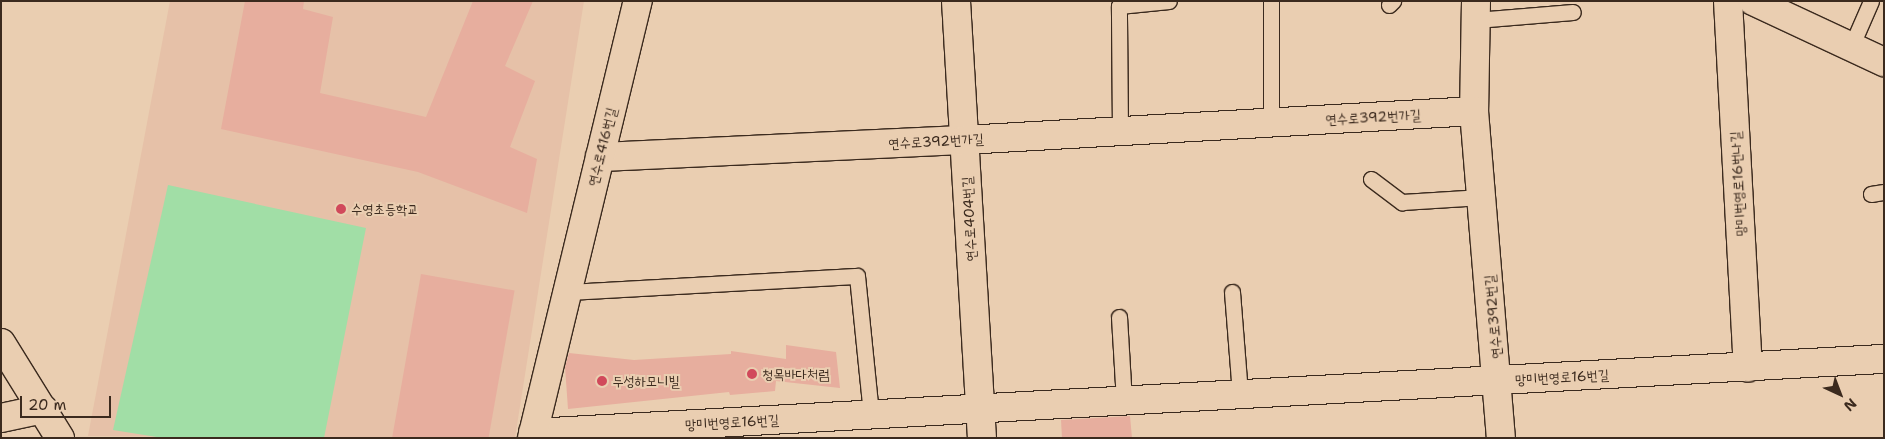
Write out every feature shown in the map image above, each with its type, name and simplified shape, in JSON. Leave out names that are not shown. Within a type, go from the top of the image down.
[{"type":"street","name":"연수로416번길","points":[[533,436],[638,1]]},
{"type":"street","name":"연수로404번길","points":[[956,1],[982,438]]},
{"type":"street","name":"망미번영로16번나길","points":[[1728,1],[1748,367]]},
{"type":"street","points":[[1753,1],[1884,62]]},
{"type":"street","name":"연수로392번길","points":[[1476,11],[1474,111],[1502,438]]},
{"type":"street","name":"연수로392번가길","points":[[600,157],[964,140],[1474,111]]},
{"type":"street","points":[[1,343],[60,438]]},
{"type":"street","name":"망미번영로16번길","points":[[533,436],[871,414],[1884,359]]},
{"type":"street","points":[[1,418],[43,409]]},
{"type":"lane","points":[[1120,131],[1119,6],[1169,1]]},
{"type":"lane","points":[[1271,1],[1272,123]]},
{"type":"lane","points":[[1851,47],[1871,1]]},
{"type":"lane","name":"연수로392번길","points":[[1476,11],[1573,12]]},
{"type":"lane","points":[[1371,179],[1402,202],[1482,197]]},
{"type":"lane","points":[[567,292],[857,276],[871,414]]},
{"type":"lane","points":[[1232,292],[1240,394]]},
{"type":"lane","points":[[1119,317],[1124,401]]},
{"type":"shaded area","name":"수영초등학교","points":[[170,1],[584,1],[515,438],[88,436]]},
{"type":"green space","points":[[168,185],[366,228],[324,438],[163,438],[113,430]]},
{"type":"building","points":[[245,1],[304,1],[303,9],[333,17],[320,93],[426,117],[473,1],[533,1],[505,66],[535,81],[510,147],[537,159],[527,213],[418,172],[221,129]]},
{"type":"building","points":[[421,274],[515,290],[489,438],[392,438]]},
{"type":"building","points":[[786,345],[836,352],[840,388],[776,381],[775,391],[730,395],[729,392],[568,409],[565,367],[569,353],[634,360],[731,354],[731,351],[786,359]]},
{"type":"building","points":[[1130,416],[1132,438],[1062,438],[1061,420]]},
{"type":"place","name":"수영초등학교","points":[[341,209]]},
{"type":"place","name":"청목바다처럼","points":[[752,374]]},
{"type":"place","name":"두성하모니빌","points":[[602,381]]}]
